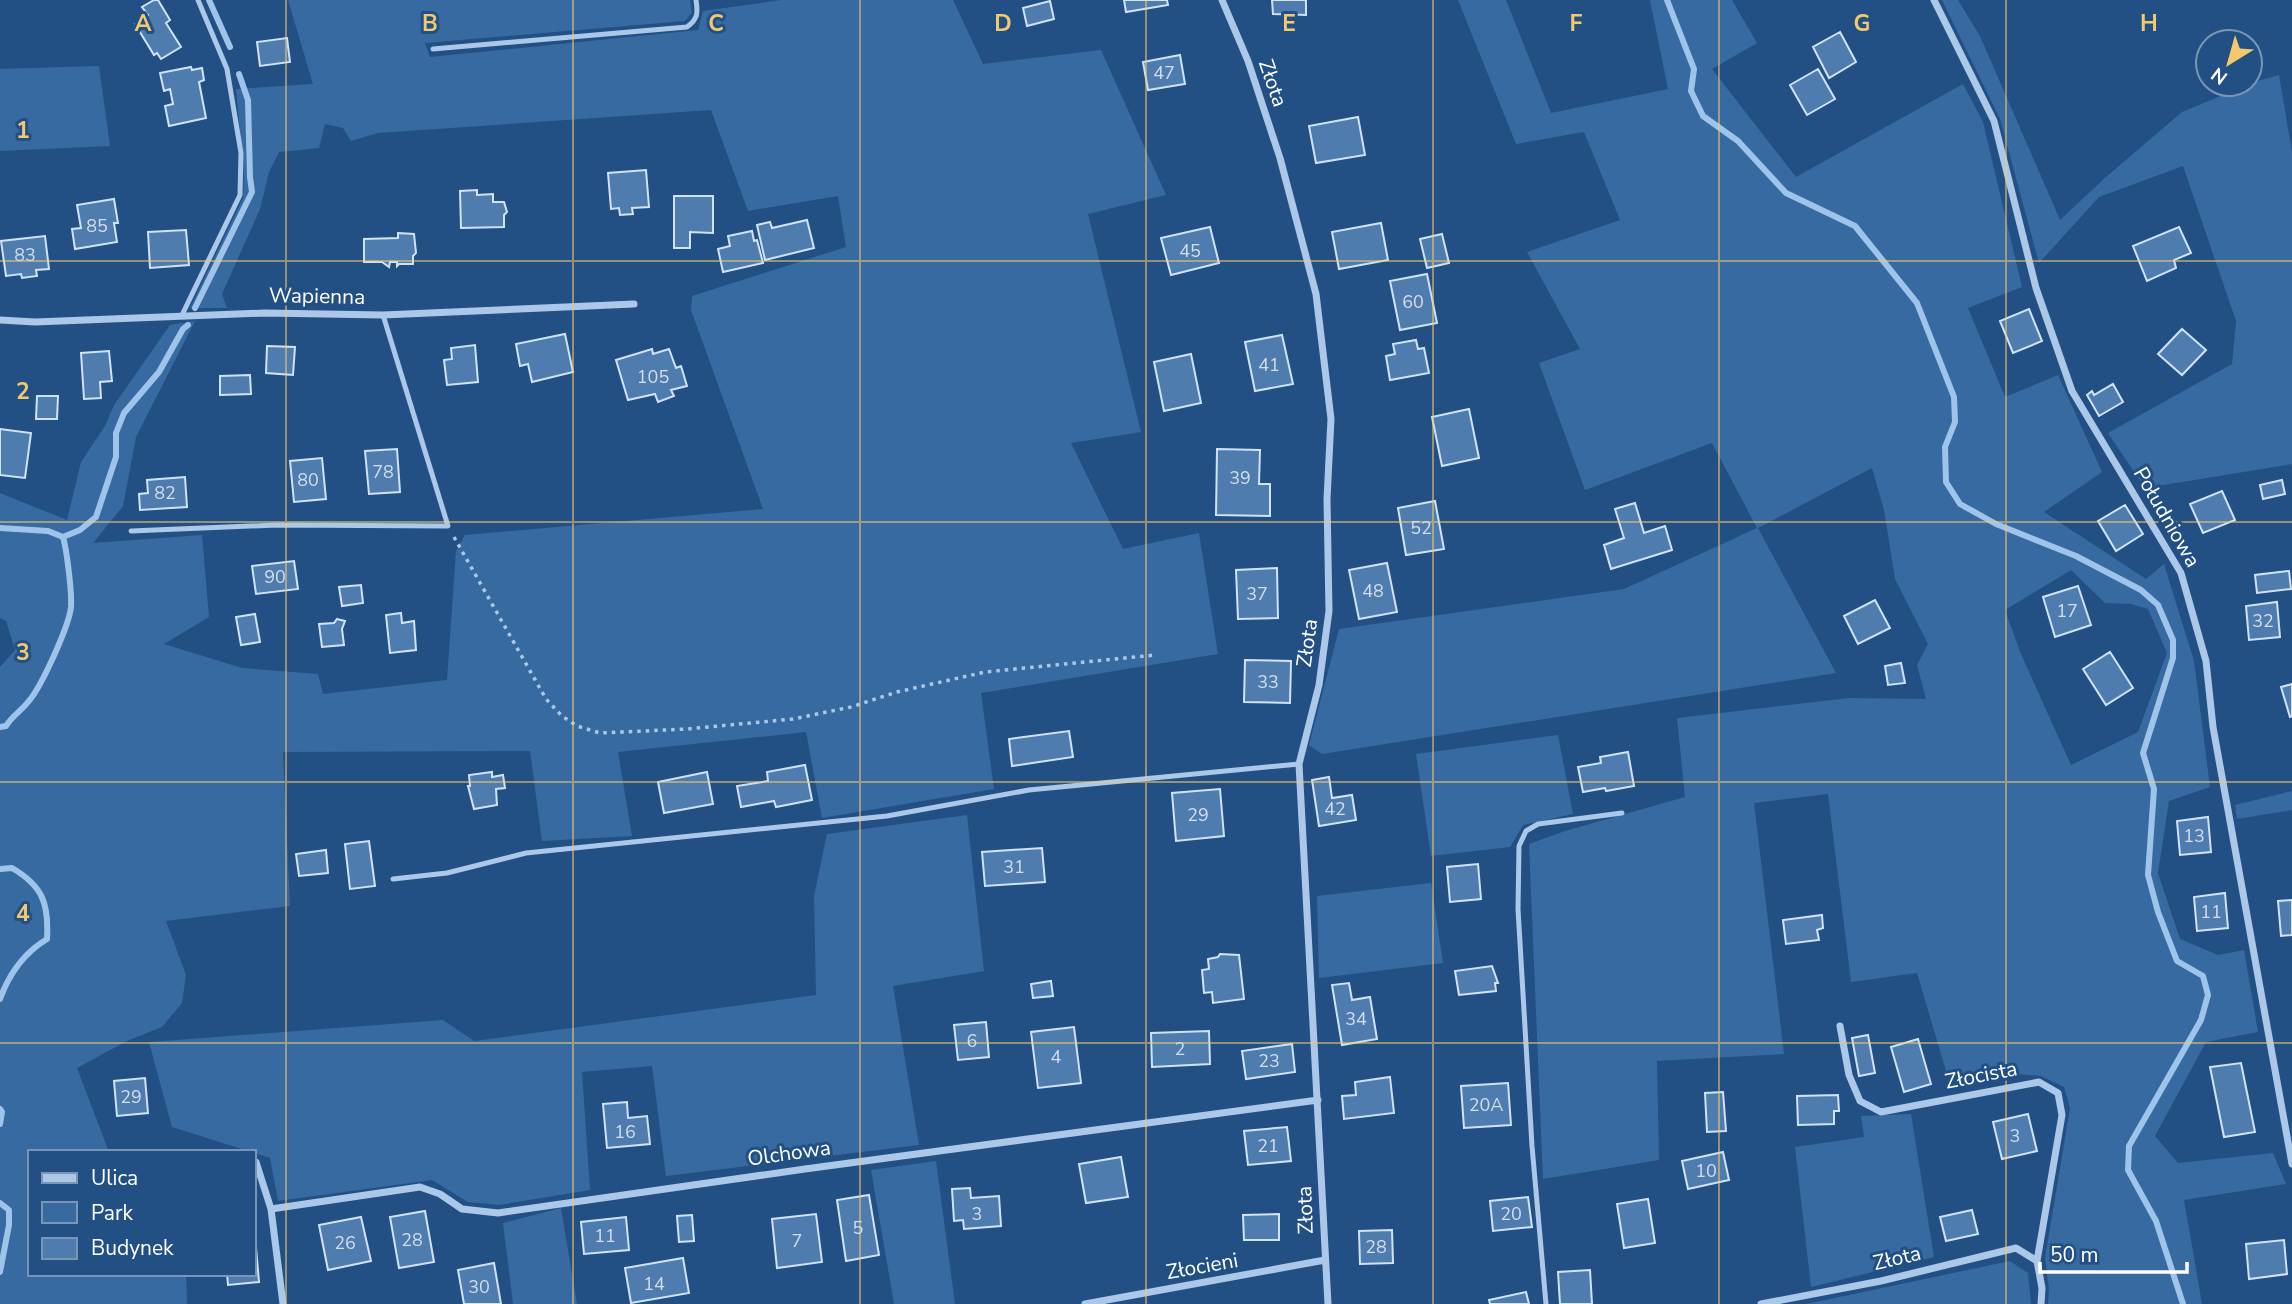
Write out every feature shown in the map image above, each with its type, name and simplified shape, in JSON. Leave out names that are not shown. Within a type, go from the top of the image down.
[{"type":"street","name":"Złota","points":[[1222,0],[1248,61],[1280,158],[1316,294],[1331,419],[1327,499],[1329,611],[1319,685],[1299,764],[1328,1304]]},
{"type":"street","name":"Południowa","points":[[1934,0],[1994,121],[2036,288],[2072,391],[2181,573],[2206,660],[2213,727],[2292,1163]]},
{"type":"street","name":"Wapienna","points":[[0,320],[265,313],[383,315],[634,304]]},
{"type":"street","name":"Złocista","points":[[1840,1026],[1849,1075],[1860,1101],[1881,1112],[2039,1082],[2058,1093],[2062,1115],[2037,1261],[2042,1288],[2040,1304]]},
{"type":"street","name":"Olchowa","points":[[271,1209],[420,1187],[440,1194],[462,1209],[498,1213],[1318,1100]]},
{"type":"street","points":[[256,1162],[271,1209],[283,1304]]},
{"type":"street","name":"Złota","points":[[1761,1304],[1881,1280],[2016,1248],[2037,1261]]},
{"type":"street","name":"Złocieni","points":[[1085,1304],[1325,1260]]},
{"type":"lane","points":[[182,315],[240,195],[241,153],[226,69],[198,0]]},
{"type":"lane","points":[[433,48],[687,27],[695,21],[698,12],[696,0]]},
{"type":"lane","points":[[131,531],[277,525],[448,526],[383,315]]},
{"type":"lane","points":[[393,879],[447,873],[526,853],[887,816],[1029,790],[1299,764]]},
{"type":"lane","points":[[1546,1304],[1532,1146],[1517,909],[1519,846],[1527,831],[1538,824],[1622,813]]},
{"type":"path","points":[[448,526],[546,699],[562,716],[577,726],[600,733],[687,729],[793,719],[851,707],[897,692],[985,672],[1155,655]]},
{"type":"green space","points":[[288,0],[690,0],[692,13],[685,21],[425,43],[430,57],[698,30],[703,11],[781,0],[953,0],[983,64],[1101,50],[1166,195],[1088,214],[1141,432],[1071,443],[1123,549],[1199,533],[1218,654],[981,693],[994,789],[822,818],[806,732],[618,752],[632,836],[542,841],[530,751],[283,752],[290,906],[166,921],[186,975],[182,1003],[162,1027],[127,1041],[77,1068],[108,1150],[28,1150],[28,1276],[186,1276],[187,1304],[0,1304],[0,667],[15,650],[6,621],[0,618],[0,493],[67,520],[81,462],[105,426],[114,405],[170,325],[195,321],[136,437],[123,506],[93,543],[202,535],[209,617],[164,644],[242,668],[318,674],[323,694],[447,680],[456,551],[465,535],[763,509],[691,310],[692,296],[846,247],[838,196],[748,211],[711,110],[378,133],[351,141],[343,128],[325,124],[319,148],[279,152],[269,172],[260,209],[222,294],[227,308],[190,308],[243,198],[244,175],[236,89],[313,84]]},
{"type":"green space","points":[[1458,0],[1506,0],[1551,113],[1668,89],[1650,0],[1732,0],[1757,43],[1712,69],[1796,177],[1963,84],[1983,122],[2022,287],[1968,308],[2005,397],[2058,375],[2102,472],[2044,512],[2146,579],[2164,564],[2194,661],[2210,787],[2169,801],[2158,873],[2180,939],[2218,955],[2244,950],[2258,1032],[2206,1042],[2155,1136],[2178,1163],[2273,1153],[2286,1184],[2184,1200],[2202,1304],[2048,1304],[2045,1258],[2070,1108],[2064,1087],[2041,1076],[2005,1073],[1949,1081],[1917,973],[1851,982],[1828,794],[1754,803],[1784,1054],[1657,1061],[1659,1160],[1543,1179],[1529,844],[1685,797],[1677,718],[1849,698],[1926,699],[1917,665],[1928,644],[1895,579],[1884,510],[1872,468],[1758,528],[1836,673],[1322,754],[1309,745],[1339,629],[1624,589],[1757,528],[1712,443],[1585,490],[1539,363],[1580,349],[1527,252],[1620,220],[1584,132],[1516,144]],"holes":[[[2071,570],[2105,603],[2131,604],[2148,609],[2167,653],[2138,732],[2071,765],[2021,654],[2005,610]]]},
{"type":"green space","points":[[1942,0],[1958,0],[1980,36],[2060,220],[2182,112],[2216,98],[2264,98],[2264,79],[2279,75],[2292,152],[2292,464],[2145,488],[2108,433],[2232,364],[2236,321],[2183,166],[2099,197],[2039,263],[2000,119]]},
{"type":"green space","points":[[99,66],[110,146],[0,151],[0,69]]},
{"type":"green space","points":[[1558,735],[1573,814],[1523,825],[1510,847],[1431,856],[1416,754]]},
{"type":"green space","points":[[2292,791],[2292,810],[2237,819],[2235,805]]},
{"type":"green space","points":[[967,815],[984,971],[893,986],[919,1145],[666,1176],[652,1066],[582,1072],[590,1190],[499,1205],[468,1202],[432,1180],[278,1201],[270,1158],[256,1154],[256,1150],[245,1150],[172,1127],[149,1042],[443,1020],[474,1041],[816,995],[814,896],[827,834]]},
{"type":"green space","points":[[1431,883],[1443,963],[1319,978],[1317,896]]},
{"type":"green space","points":[[1911,1114],[1934,1257],[1811,1287],[1795,1147],[1864,1137],[1861,1116]]},
{"type":"green space","points":[[936,1161],[955,1304],[894,1304],[871,1170]]},
{"type":"green space","points":[[561,1208],[577,1304],[513,1304],[503,1223]]},
{"type":"green space","points":[[2010,1261],[2028,1273],[2031,1304],[1806,1304]]},
{"type":"building","points":[[158,0],[170,20],[166,23],[181,47],[161,59],[157,53],[154,55],[135,24],[148,15],[142,7]]},
{"type":"building","points":[[1124,0],[1167,0],[1168,5],[1126,12]]},
{"type":"building","points":[[1272,0],[1306,0],[1306,15],[1273,14]]},
{"type":"building","points":[[1050,1],[1054,19],[1027,26],[1023,8]]},
{"type":"building","points":[[1840,32],[1856,62],[1829,78],[1813,47]]},
{"type":"building","points":[[287,38],[290,62],[260,66],[257,42]]},
{"type":"building","points":[[1180,55],[1185,84],[1148,90],[1143,62]]},
{"type":"building","points":[[191,67],[192,70],[202,68],[204,80],[199,82],[206,118],[169,126],[165,106],[173,104],[170,89],[164,91],[160,73]]},
{"type":"building","points":[[1818,69],[1835,99],[1807,115],[1790,85]]},
{"type":"building","points":[[1358,117],[1365,155],[1316,163],[1309,126]]},
{"type":"building","points":[[646,170],[649,207],[632,208],[633,214],[620,215],[619,208],[611,209],[608,173]]},
{"type":"building","points":[[477,190],[477,195],[493,194],[493,202],[504,202],[507,212],[504,215],[504,227],[461,228],[460,191]]},
{"type":"building","points":[[674,196],[713,196],[713,233],[690,232],[690,248],[674,248]]},
{"type":"building","points":[[114,199],[118,223],[114,223],[117,242],[75,249],[72,229],[81,228],[77,205]]},
{"type":"building","points":[[807,220],[814,248],[765,260],[757,225],[770,222],[772,228]]},
{"type":"building","points":[[1381,223],[1388,260],[1339,269],[1332,232]]},
{"type":"building","points":[[1210,227],[1219,263],[1171,275],[1161,238]]},
{"type":"building","points":[[2179,227],[2191,253],[2174,260],[2176,268],[2147,281],[2133,246]]},
{"type":"building","points":[[186,230],[189,265],[150,268],[148,232]]},
{"type":"building","points":[[752,231],[763,263],[723,272],[718,249],[730,246],[728,236]]},
{"type":"building","points":[[398,233],[414,234],[416,253],[413,256],[413,264],[397,266],[397,262],[390,262],[389,267],[382,262],[364,262],[364,239],[398,238]]},
{"type":"building","points":[[1442,234],[1449,263],[1427,268],[1420,239]]},
{"type":"building","points":[[45,236],[49,269],[36,270],[37,276],[6,276],[1,241]]},
{"type":"building","points":[[1427,274],[1437,323],[1400,330],[1390,281]]},
{"type":"building","points":[[2029,309],[2042,341],[2013,353],[2000,321]]},
{"type":"building","points":[[2182,329],[2206,350],[2182,375],[2158,354]]},
{"type":"building","points":[[565,334],[573,372],[532,382],[528,364],[520,366],[516,344]]},
{"type":"building","points":[[1282,335],[1293,384],[1255,391],[1245,342]]},
{"type":"building","points":[[1416,340],[1418,349],[1424,348],[1429,373],[1390,380],[1386,356],[1395,354],[1393,344]]},
{"type":"building","points":[[475,345],[478,382],[447,385],[444,360],[452,359],[451,348]]},
{"type":"building","points":[[267,346],[295,347],[293,375],[266,373]]},
{"type":"building","points":[[652,349],[653,354],[669,349],[676,368],[681,366],[687,386],[671,390],[674,396],[658,402],[655,394],[628,400],[616,360]]},
{"type":"building","points":[[109,351],[112,381],[100,382],[101,398],[84,399],[81,353]]},
{"type":"building","points":[[1191,354],[1201,403],[1164,411],[1154,362]]},
{"type":"building","points":[[250,375],[251,394],[220,395],[220,376]]},
{"type":"building","points":[[2113,384],[2123,402],[2099,416],[2087,395],[2092,391],[2094,395]]},
{"type":"building","points":[[37,396],[58,396],[57,419],[36,419]]},
{"type":"building","points":[[1469,409],[1479,458],[1442,466],[1432,417]]},
{"type":"building","points":[[0,429],[31,433],[25,478],[0,475]]},
{"type":"building","points":[[397,449],[400,492],[369,494],[365,451]]},
{"type":"building","points":[[1217,449],[1260,450],[1259,484],[1270,484],[1270,516],[1216,515]]},
{"type":"building","points":[[322,458],[326,499],[294,502],[290,461]]},
{"type":"building","points":[[185,477],[187,507],[140,510],[139,494],[148,493],[147,480]]},
{"type":"building","points":[[2282,480],[2285,494],[2263,499],[2260,485]]},
{"type":"building","points":[[2222,491],[2235,520],[2203,533],[2190,504]]},
{"type":"building","points":[[1435,501],[1444,549],[1406,555],[1398,508]]},
{"type":"building","points":[[1635,503],[1644,533],[1665,526],[1672,550],[1611,569],[1604,545],[1624,538],[1615,509]]},
{"type":"building","points":[[2125,505],[2143,534],[2116,551],[2098,521]]},
{"type":"building","points":[[294,561],[298,589],[256,594],[252,566]]},
{"type":"building","points":[[1387,563],[1397,612],[1359,619],[1349,570]]},
{"type":"building","points":[[1277,568],[1278,618],[1238,619],[1236,570]]},
{"type":"building","points":[[2289,571],[2291,589],[2257,593],[2255,575]]},
{"type":"building","points":[[361,585],[363,603],[342,606],[339,587]]},
{"type":"building","points":[[2078,586],[2091,625],[2055,637],[2043,597]]},
{"type":"building","points":[[1875,600],[1890,628],[1858,644],[1844,616]]},
{"type":"building","points":[[2277,602],[2280,637],[2249,640],[2246,606]]},
{"type":"building","points":[[401,613],[402,623],[414,621],[416,650],[390,653],[386,615]]},
{"type":"building","points":[[255,614],[260,642],[241,645],[236,617]]},
{"type":"building","points":[[337,619],[345,621],[342,629],[344,645],[322,647],[319,624],[334,623]]},
{"type":"building","points":[[2110,652],[2133,688],[2106,705],[2083,669]]},
{"type":"building","points":[[1245,660],[1291,661],[1290,703],[1244,702]]},
{"type":"building","points":[[1901,663],[1905,683],[1888,685],[1885,666]]},
{"type":"building","points":[[2292,684],[2292,716],[2290,717],[2281,687]]},
{"type":"building","points":[[1069,731],[1073,757],[1012,766],[1009,739]]},
{"type":"building","points":[[1628,752],[1634,786],[1583,792],[1578,767],[1601,763],[1600,757]]},
{"type":"building","points":[[805,765],[812,800],[776,807],[774,801],[741,807],[737,786],[768,781],[767,772]]},
{"type":"building","points":[[492,772],[492,777],[503,775],[505,788],[496,789],[497,805],[474,809],[468,786],[469,775]]},
{"type":"building","points":[[707,772],[713,804],[664,813],[658,782]]},
{"type":"building","points":[[1329,777],[1332,798],[1352,795],[1356,820],[1319,826],[1312,780]]},
{"type":"building","points":[[1220,789],[1224,836],[1176,841],[1172,793]]},
{"type":"building","points":[[2208,817],[2211,852],[2180,855],[2177,821]]},
{"type":"building","points":[[369,841],[375,886],[350,889],[345,844]]},
{"type":"building","points":[[1042,848],[1045,882],[985,886],[982,852]]},
{"type":"building","points":[[326,850],[328,873],[299,876],[296,854]]},
{"type":"building","points":[[1478,864],[1481,899],[1450,902],[1447,867]]},
{"type":"building","points":[[2225,893],[2228,928],[2197,931],[2194,897]]},
{"type":"building","points":[[2292,900],[2292,935],[2281,936],[2278,901]]},
{"type":"building","points":[[1822,915],[1823,928],[1817,930],[1819,940],[1786,944],[1783,920]]},
{"type":"building","points":[[1220,954],[1239,955],[1244,999],[1213,1003],[1212,992],[1204,993],[1202,970],[1209,969],[1208,959]]},
{"type":"building","points":[[1492,966],[1498,983],[1495,983],[1496,991],[1459,995],[1455,971]]},
{"type":"building","points":[[1051,981],[1053,996],[1033,998],[1031,984]]},
{"type":"building","points":[[1349,983],[1352,1000],[1370,997],[1377,1039],[1342,1045],[1332,985]]},
{"type":"building","points":[[986,1022],[989,1057],[958,1060],[954,1025]]},
{"type":"building","points":[[1074,1027],[1081,1083],[1038,1088],[1031,1032]]},
{"type":"building","points":[[1209,1031],[1210,1064],[1152,1067],[1151,1033]]},
{"type":"building","points":[[1868,1035],[1875,1073],[1859,1076],[1852,1038]]},
{"type":"building","points":[[1918,1039],[1931,1084],[1904,1092],[1891,1047]]},
{"type":"building","points":[[1292,1044],[1295,1072],[1246,1079],[1242,1051]]},
{"type":"building","points":[[2241,1063],[2255,1132],[2224,1137],[2210,1067]]},
{"type":"building","points":[[1390,1077],[1394,1113],[1344,1119],[1342,1096],[1356,1095],[1355,1082]]},
{"type":"building","points":[[145,1078],[148,1113],[117,1116],[114,1081]]},
{"type":"building","points":[[1508,1083],[1511,1125],[1464,1128],[1461,1086]]},
{"type":"building","points":[[1723,1092],[1726,1131],[1707,1132],[1705,1093]]},
{"type":"building","points":[[1838,1095],[1839,1111],[1834,1111],[1834,1124],[1798,1125],[1797,1096]]},
{"type":"building","points":[[627,1102],[628,1118],[647,1116],[650,1144],[607,1148],[603,1104]]},
{"type":"building","points":[[2028,1114],[2037,1151],[2002,1159],[1993,1122]]},
{"type":"building","points":[[1287,1127],[1291,1161],[1248,1165],[1244,1131]]},
{"type":"building","points":[[1723,1152],[1729,1180],[1688,1189],[1682,1161]]},
{"type":"building","points":[[1121,1157],[1128,1197],[1086,1203],[1079,1164]]},
{"type":"building","points":[[970,1188],[971,1198],[999,1196],[1001,1226],[964,1229],[963,1220],[954,1221],[952,1189]]},
{"type":"building","points":[[869,1195],[879,1255],[846,1261],[837,1200]]},
{"type":"building","points":[[1528,1197],[1532,1227],[1493,1231],[1490,1201]]},
{"type":"building","points":[[1648,1199],[1655,1243],[1624,1248],[1617,1204]]},
{"type":"building","points":[[1972,1210],[1978,1234],[1946,1241],[1940,1217]]},
{"type":"building","points":[[425,1211],[434,1262],[399,1268],[390,1217]]},
{"type":"building","points":[[816,1214],[822,1262],[777,1268],[772,1219]]},
{"type":"building","points":[[1279,1214],[1279,1240],[1244,1240],[1243,1215]]},
{"type":"building","points":[[692,1215],[694,1241],[679,1242],[677,1216]]},
{"type":"building","points":[[361,1217],[371,1261],[328,1270],[319,1225]]},
{"type":"building","points":[[626,1217],[629,1250],[584,1254],[581,1222]]},
{"type":"building","points":[[1392,1230],[1393,1263],[1360,1264],[1359,1231]]},
{"type":"building","points":[[2284,1240],[2287,1274],[2249,1279],[2246,1244]]},
{"type":"building","points":[[256,1247],[259,1282],[228,1285],[227,1276],[256,1276]]},
{"type":"building","points":[[683,1258],[689,1293],[631,1303],[625,1268]]},
{"type":"building","points":[[494,1263],[501,1304],[464,1304],[458,1270]]},
{"type":"building","points":[[1590,1270],[1592,1304],[1560,1304],[1558,1272]]},
{"type":"building","points":[[1526,1292],[1529,1304],[1490,1304],[1489,1300]]},
{"type":"waterway","points":[[209,0],[230,47]]},
{"type":"waterway","points":[[1667,0],[1694,69],[1691,91],[1703,116],[1738,141],[1786,193],[1855,226],[1917,303],[1954,397],[1955,422],[1945,447],[1946,482],[1960,504],[1996,524],[2076,556],[2141,590],[2158,605],[2173,640],[2173,658],[2143,753],[2154,789],[2148,875],[2158,912],[2177,961],[2203,976],[2208,995],[2201,1020],[2129,1146],[2128,1170],[2156,1221],[2183,1304]]},
{"type":"waterway","points":[[195,308],[252,192],[248,100],[239,74]]},
{"type":"waterway","points":[[63,537],[80,530],[96,517],[116,457],[116,433],[124,413],[159,372],[183,329],[188,325]]},
{"type":"waterway","points":[[0,528],[48,531],[63,537],[71,601],[65,628],[40,684],[6,726],[0,727]]},
{"type":"waterway","points":[[0,869],[12,868],[31,882],[42,897],[47,916],[47,939],[18,965],[0,999]]},
{"type":"waterway","points":[[0,1109],[0,1124]]},
{"type":"waterway","points":[[0,1203],[9,1210],[9,1225],[0,1272]]}]
